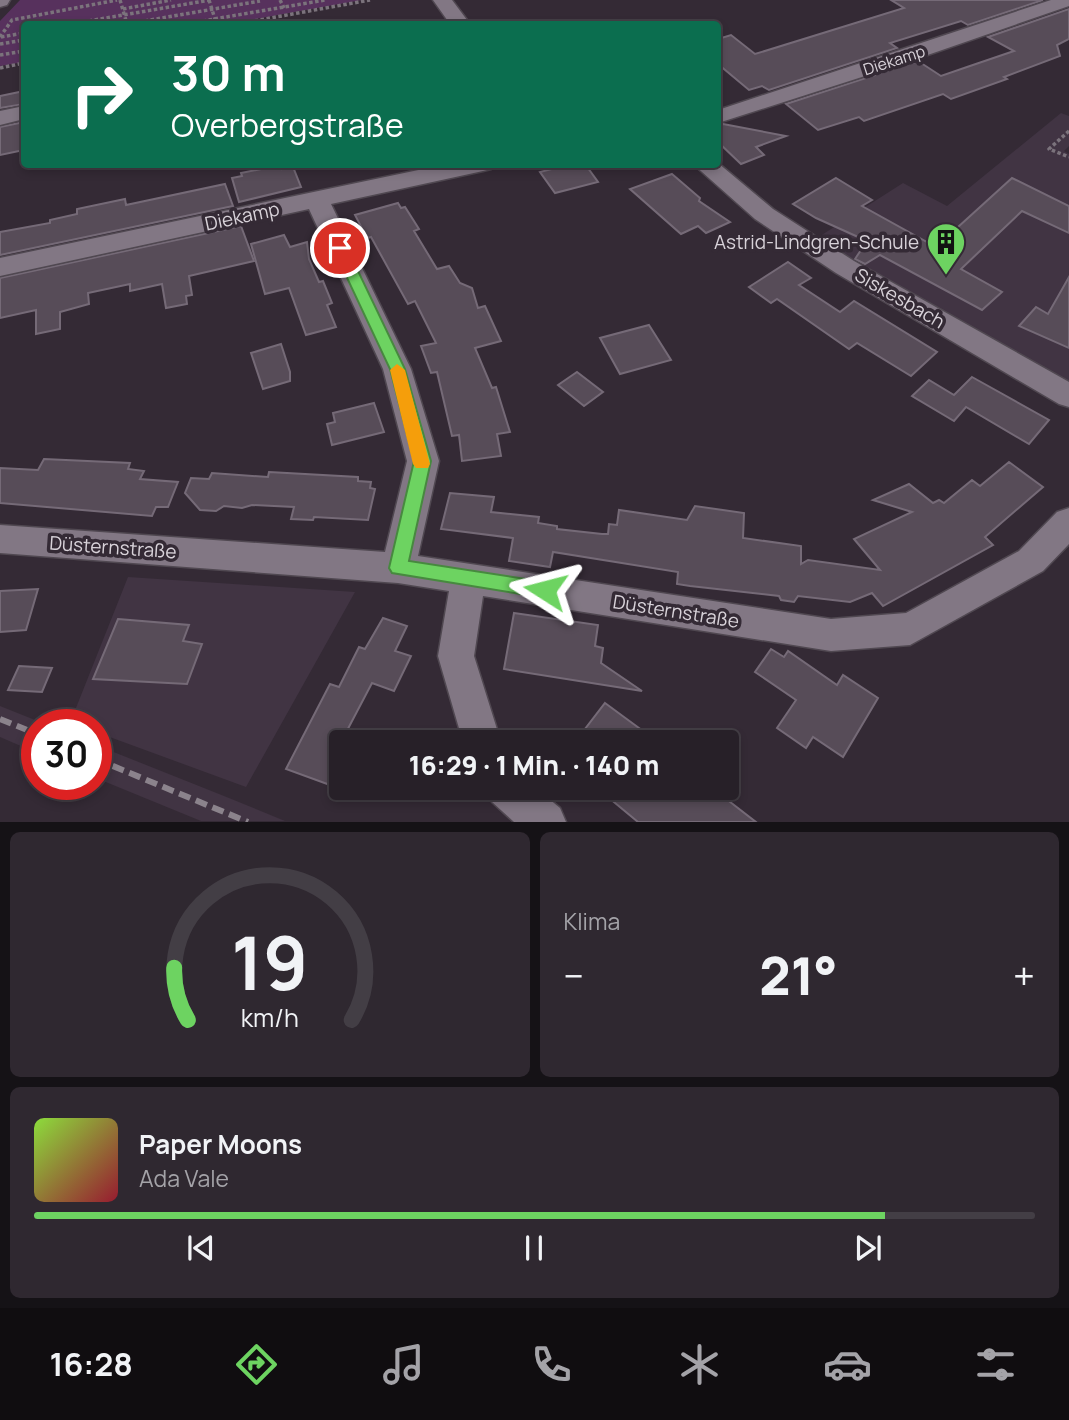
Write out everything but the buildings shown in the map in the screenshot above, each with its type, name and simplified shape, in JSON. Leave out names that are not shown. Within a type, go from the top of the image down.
[{"type":"street","points":[[442,0],[458,21]]},
{"type":"street","name":"Diekamp","points":[[721,116],[1069,0]]},
{"type":"street","points":[[0,118],[21,114]]},
{"type":"street","name":"Diekamp","points":[[0,267],[465,168]]},
{"type":"street","name":"Siskesbach","points":[[709,168],[764,214],[845,267],[1069,396]]},
{"type":"street","points":[[317,200],[397,369],[422,461],[398,568]]},
{"type":"street","name":"Düsternstraße","points":[[0,539],[398,568],[831,635],[909,629],[1031,561],[1069,522]]},
{"type":"street","points":[[468,578],[456,656],[478,730]]},
{"type":"street","points":[[521,800],[546,821]]},
{"type":"path","points":[[0,37],[12,19],[119,0],[126,21]]},
{"type":"path","points":[[123,9],[171,0]]},
{"type":"path","points":[[89,21],[209,0],[215,19]]},
{"type":"path","points":[[145,21],[260,0],[265,11]]},
{"type":"path","points":[[280,0],[284,8]]},
{"type":"path","points":[[203,21],[325,0]]},
{"type":"path","points":[[253,21],[370,0]]},
{"type":"path","points":[[0,37],[21,34]]},
{"type":"path","points":[[0,44],[21,40]]},
{"type":"path","points":[[0,55],[21,52]]},
{"type":"path","points":[[0,68],[21,64]]},
{"type":"path","points":[[1069,131],[1049,149],[1069,157]]},
{"type":"shaded area","points":[[20,0],[362,0],[244,21],[21,21],[21,62],[0,66],[0,21]]},
{"type":"shaded area","points":[[1061,113],[1069,116],[1069,146],[1064,151],[1069,154],[1069,384],[817,238],[903,183],[947,206]]},
{"type":"shaded area","points":[[128,577],[355,592],[246,787],[112,738],[112,709],[76,709]]},
{"type":"shaded area","points":[[0,706],[21,714],[21,746],[0,737]]},
{"type":"shaded area","points":[[112,751],[285,821],[201,821],[112,785]]},
{"type":"railway","points":[[0,719],[21,728]]},
{"type":"railway","points":[[112,766],[248,822]]},
{"type":"slow traffic","points":[[397,370],[422,464]]},
{"type":"place","name":"Astrid-Lindgren-Schule","points":[[946,276]]},
{"type":"route","points":[[340,248],[397,369],[422,461],[398,568],[545,590]]}]
